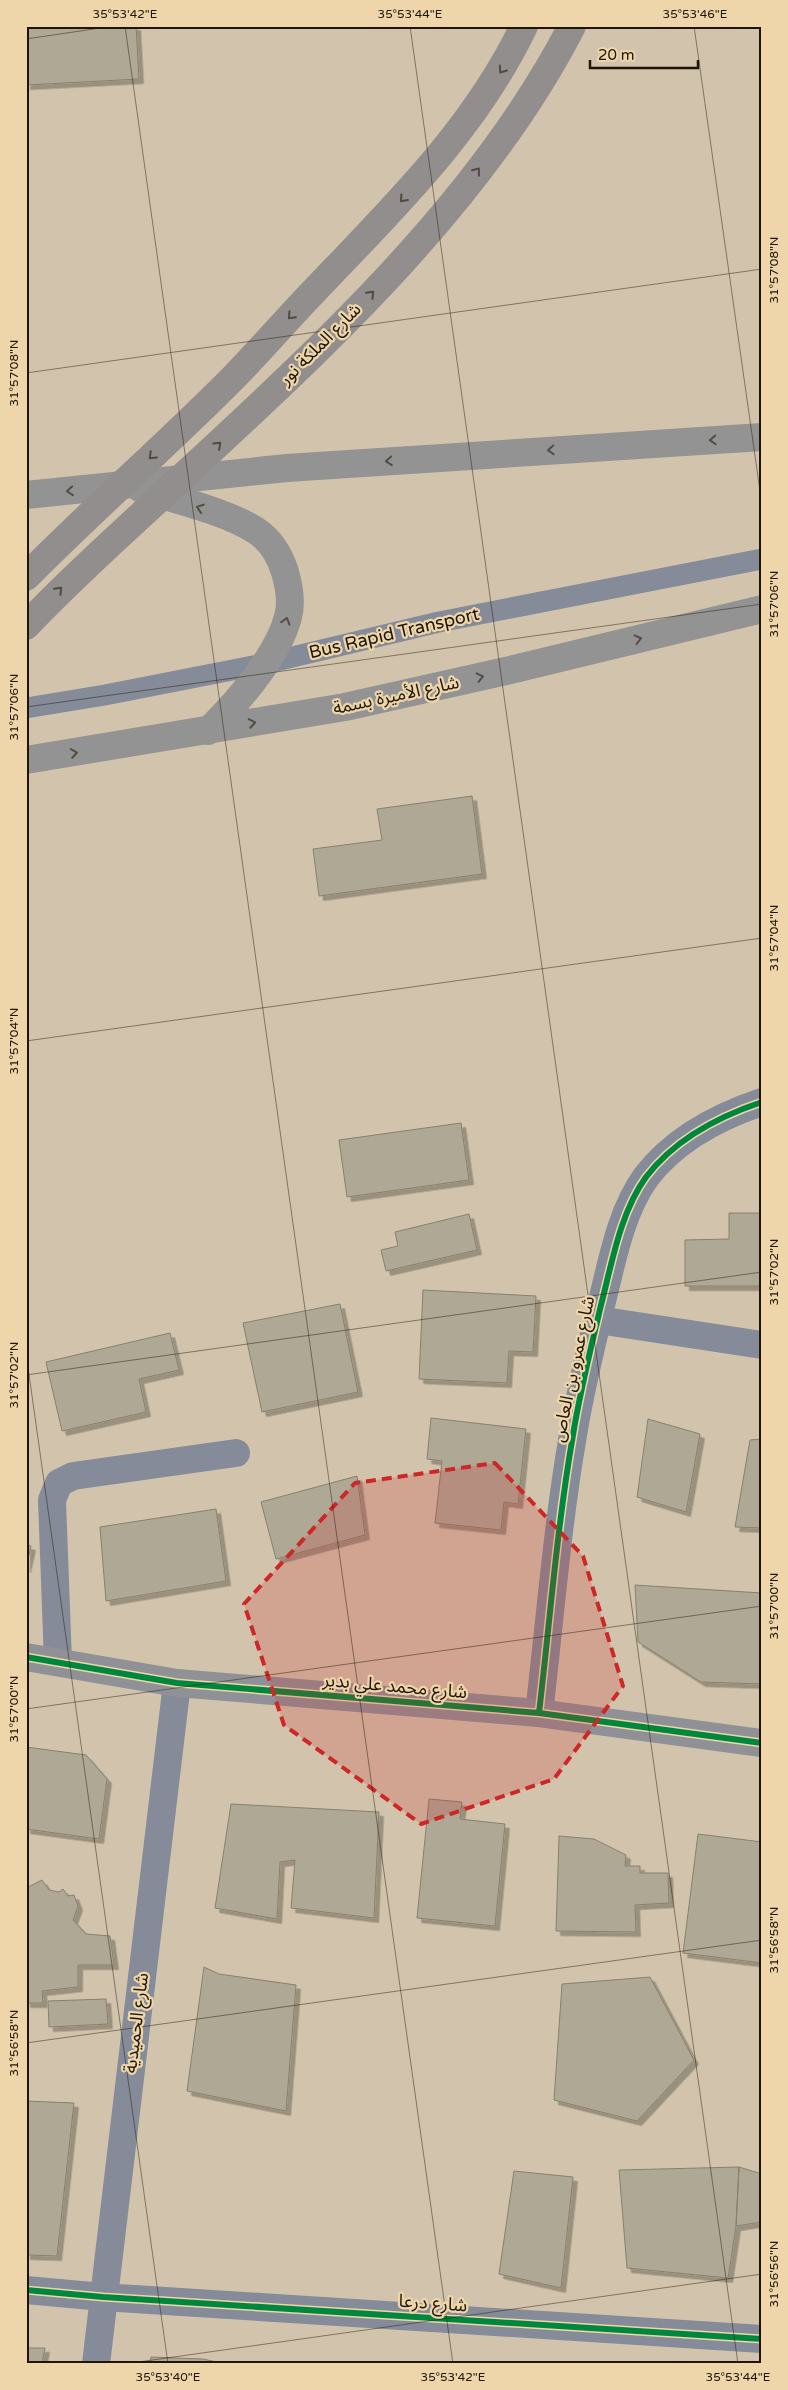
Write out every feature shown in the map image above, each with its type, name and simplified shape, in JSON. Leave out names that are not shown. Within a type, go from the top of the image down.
[{"type":"highway","points":[[26,577],[236,375],[427,172],[466,122],[507,62],[524,26]]},
{"type":"highway","name":"شارع الملكة نور","points":[[26,626],[64,585],[235,428],[349,317],[406,257],[457,196],[512,125],[552,66],[572,26]]},
{"type":"main road","points":[[26,495],[132,486],[287,468],[762,437]]},
{"type":"main road","points":[[132,486],[231,518],[256,530],[270,543],[281,559],[290,594],[288,616],[282,635],[264,664],[232,707],[208,731]]},
{"type":"main road","name":"شارع الأميرة بسمة","points":[[26,760],[355,705],[506,671],[762,609]]},
{"type":"street","name":"شارع عمرو بن العاص","points":[[539,1713],[573,1434],[598,1320],[621,1230],[633,1200],[646,1178],[669,1151],[702,1128],[740,1109],[762,1102]]},
{"type":"street","points":[[598,1320],[762,1345]]},
{"type":"street","points":[[58,1662],[52,1500],[59,1483],[73,1476],[236,1453]]},
{"type":"street","name":"شارع محمد علي بدير","points":[[26,1657],[176,1683],[539,1713],[762,1743]]},
{"type":"street","name":"شارع الحميدية","points":[[96,2364],[176,1683]]},
{"type":"street","name":"شارع درعا","points":[[26,2290],[103,2297],[762,2339]]},
{"type":"lane","name":"Bus Rapid Transport","points":[[26,708],[105,695],[264,664],[439,622],[762,559]]},
{"type":"highlighted area","points":[[495,1463],[583,1556],[623,1686],[554,1779],[421,1824],[284,1725],[244,1604],[355,1483]]},
{"type":"building","points":[[28,26],[136,26],[139,79],[26,85]]},
{"type":"building","points":[[472,796],[482,874],[319,896],[313,849],[382,840],[377,809]]},
{"type":"building","points":[[461,1123],[469,1180],[347,1197],[339,1140]]},
{"type":"building","points":[[729,1213],[762,1213],[762,1286],[685,1286],[685,1240],[729,1239]]},
{"type":"building","points":[[469,1214],[477,1250],[386,1271],[381,1250],[398,1246],[395,1232]]},
{"type":"building","points":[[423,1290],[536,1296],[533,1352],[509,1351],[507,1383],[419,1379]]},
{"type":"building","points":[[340,1304],[358,1392],[262,1412],[243,1323]]},
{"type":"building","points":[[170,1333],[179,1370],[139,1379],[146,1412],[62,1431],[46,1362]]},
{"type":"building","points":[[431,1418],[526,1429],[518,1504],[504,1502],[501,1530],[435,1523],[442,1461],[427,1459]]},
{"type":"building","points":[[648,1419],[700,1434],[686,1512],[637,1497]]},
{"type":"building","points":[[762,1439],[762,1528],[735,1527],[750,1440]]},
{"type":"building","points":[[357,1476],[365,1535],[276,1559],[261,1502]]},
{"type":"building","points":[[216,1509],[226,1581],[106,1601],[100,1527]]},
{"type":"building","points":[[26,1545],[31,1546],[26,1568]]},
{"type":"building","points":[[635,1585],[762,1593],[762,1684],[701,1682],[638,1642]]},
{"type":"building","points":[[26,1747],[86,1755],[107,1779],[99,1839],[26,1829]]},
{"type":"building","points":[[429,1799],[462,1802],[460,1819],[505,1824],[495,1926],[417,1918]]},
{"type":"building","points":[[231,1804],[379,1812],[374,1918],[291,1908],[295,1860],[280,1862],[277,1919],[215,1908]]},
{"type":"building","points":[[698,1834],[762,1842],[762,1963],[683,1953]]},
{"type":"building","points":[[559,1836],[594,1839],[626,1855],[625,1866],[640,1866],[640,1873],[668,1873],[669,1903],[635,1905],[636,1932],[556,1931]]},
{"type":"building","points":[[42,1880],[49,1890],[59,1892],[63,1889],[68,1896],[74,1895],[78,1906],[73,1920],[86,1934],[110,1936],[114,1965],[78,1965],[78,1987],[42,1991],[43,2003],[26,2003],[26,1888]]},
{"type":"building","points":[[204,1967],[219,1974],[296,1985],[286,2111],[187,2091]]},
{"type":"building","points":[[650,1977],[694,2060],[637,2121],[554,2100],[562,1984]]},
{"type":"building","points":[[106,1999],[108,2024],[49,2027],[48,2001]]},
{"type":"building","points":[[26,2101],[74,2103],[57,2256],[26,2255]]},
{"type":"building","points":[[739,2167],[736,2226],[728,2278],[627,2268],[619,2170]]},
{"type":"building","points":[[739,2167],[762,2174],[762,2222],[736,2226]]},
{"type":"building","points":[[514,2171],[573,2177],[561,2288],[499,2274]]},
{"type":"building","points":[[26,2348],[45,2348],[42,2364],[26,2364]]},
{"type":"building","points":[[151,2357],[203,2359],[226,2364],[150,2364]]},
{"type":"cycle path","points":[[539,1713],[567,1470],[586,1370],[623,1222],[637,1191],[646,1177],[670,1151],[713,1122],[762,1102]]},
{"type":"cycle path","points":[[26,1657],[177,1683],[539,1713],[762,1743]]},
{"type":"cycle path","points":[[26,2290],[103,2297],[762,2339]]}]
